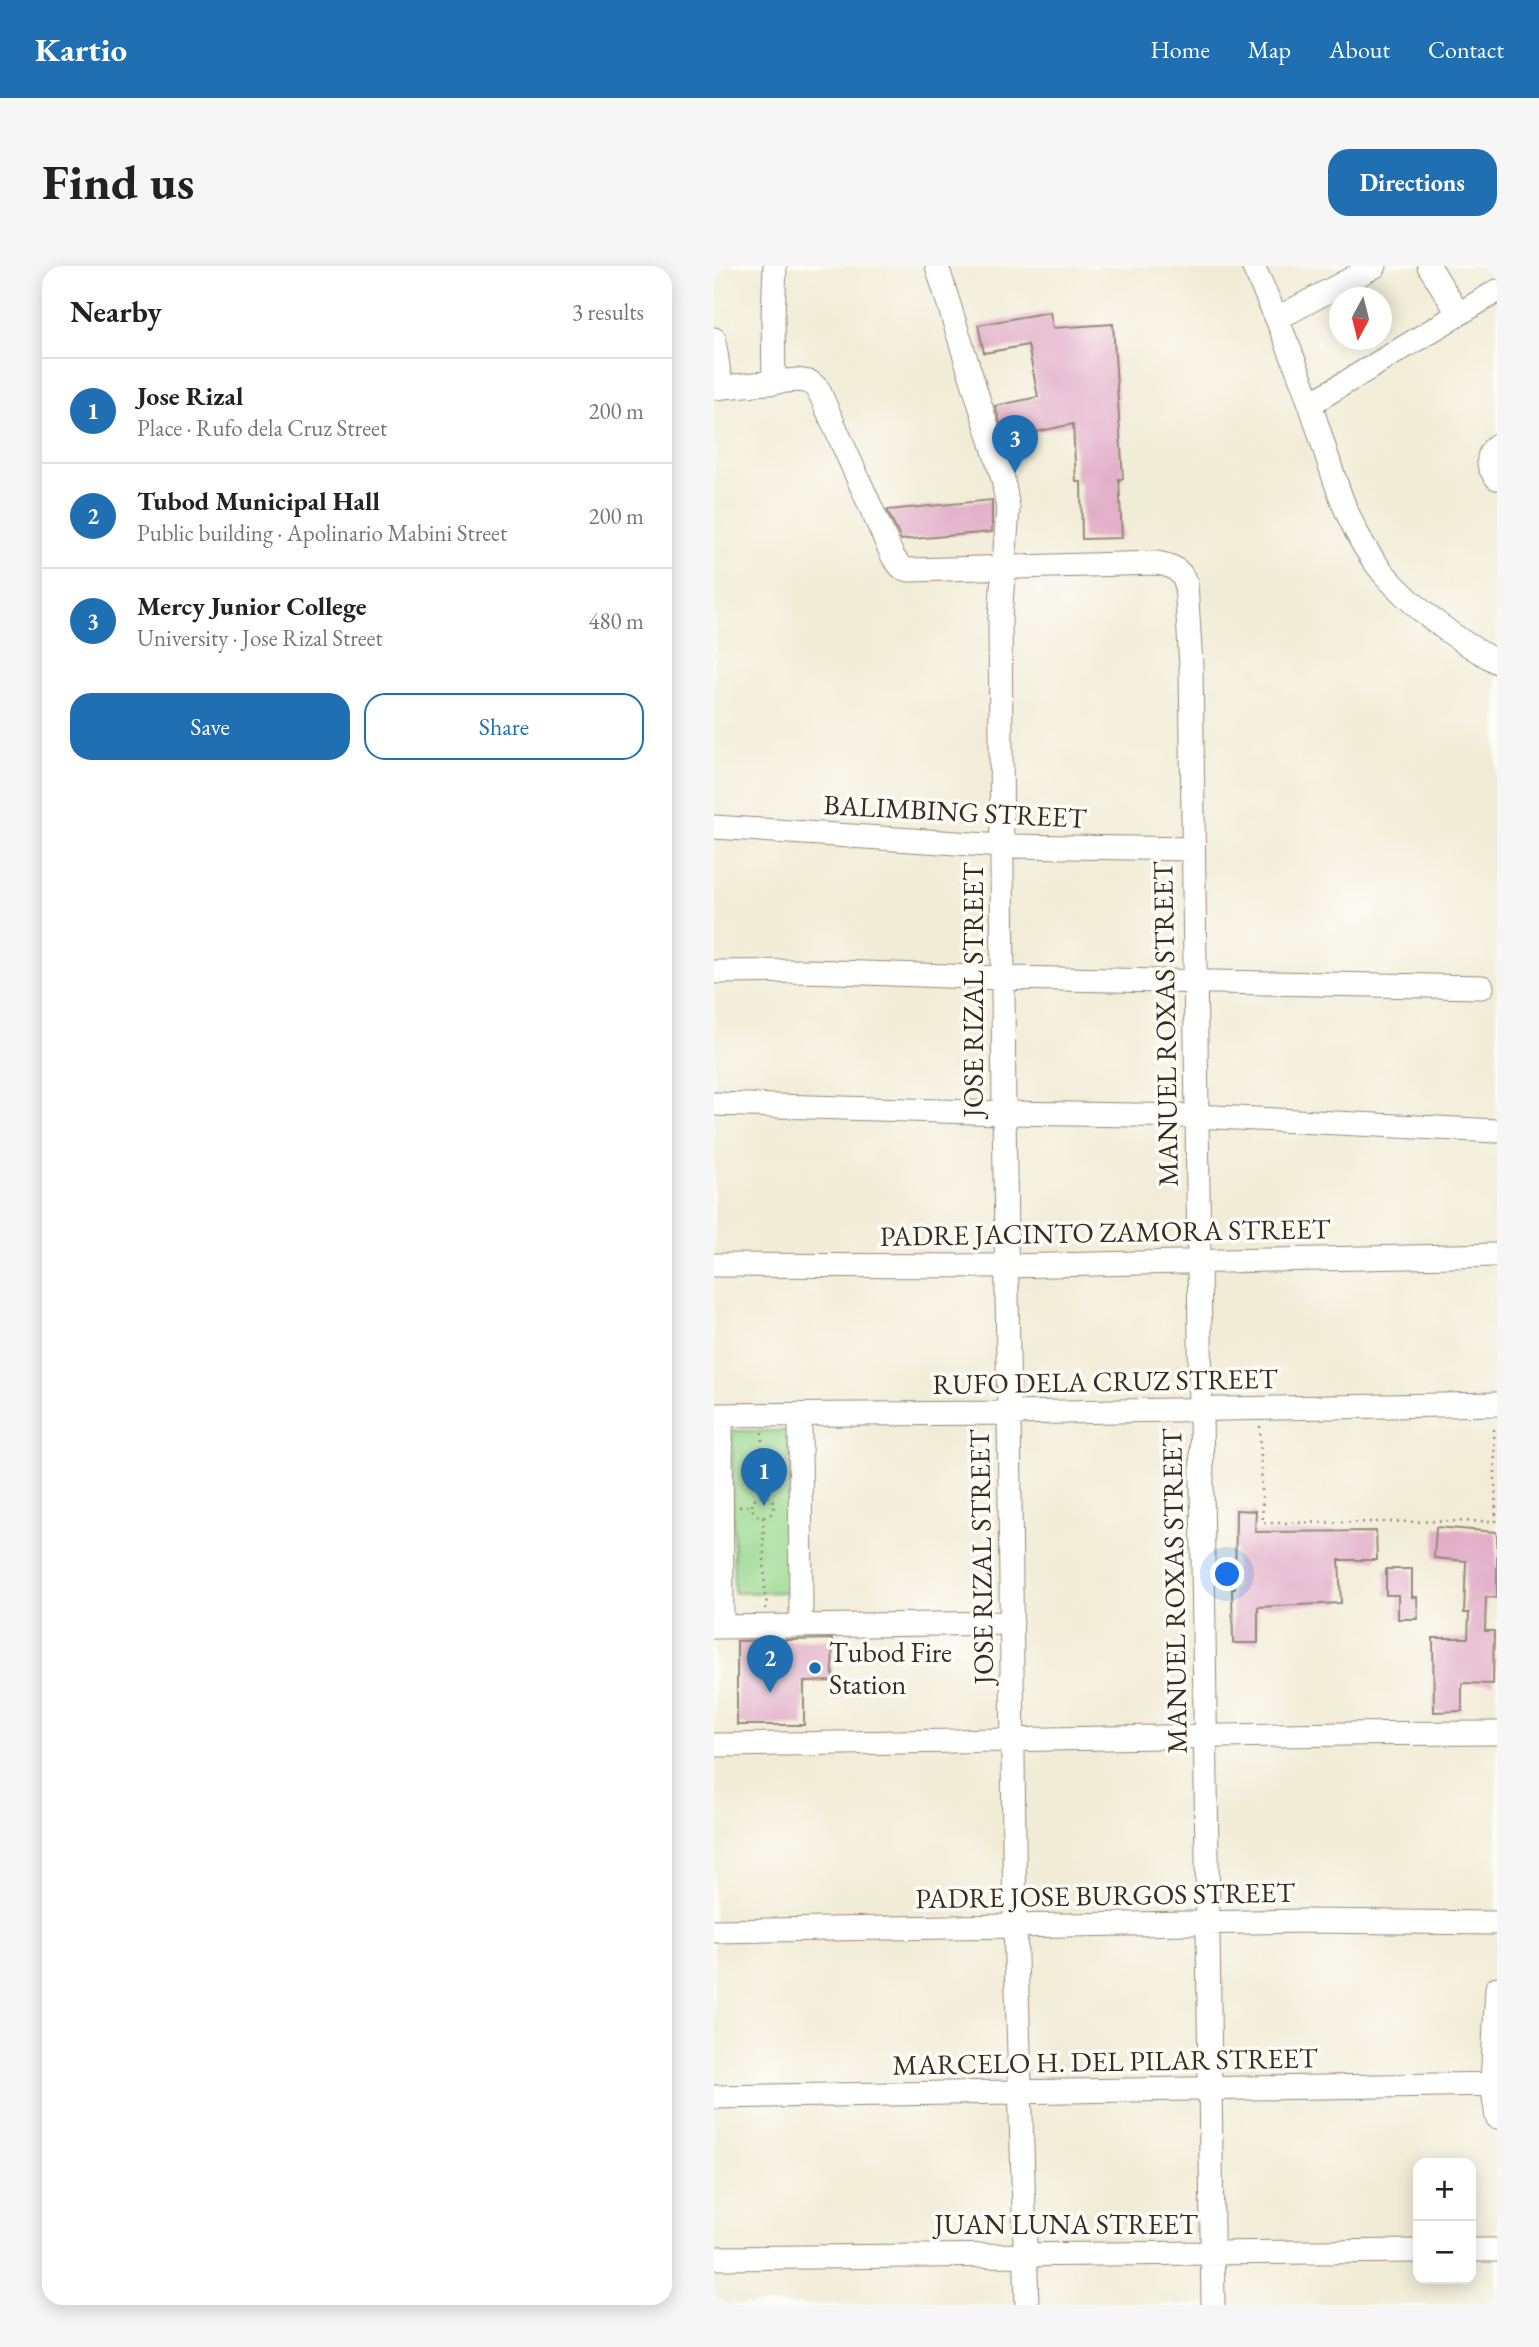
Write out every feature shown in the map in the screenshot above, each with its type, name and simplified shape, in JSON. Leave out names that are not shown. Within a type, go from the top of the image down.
[{"type":"street","points":[[774,383],[775,266]]},
{"type":"street","name":"JOSE RIZAL STREET","points":[[937,266],[1007,496],[1008,526],[1000,618],[1003,1114],[1015,1927],[1027,2305]]},
{"type":"street","points":[[1253,266],[1278,318],[1310,404],[1332,475],[1363,541],[1383,573],[1439,625],[1497,662]]},
{"type":"street","points":[[1278,318],[1375,266]]},
{"type":"street","points":[[1429,266],[1458,313]]},
{"type":"street","points":[[1310,404],[1497,291]]},
{"type":"street","points":[[714,339],[718,387],[797,380],[810,382],[818,389],[898,564],[910,570],[1004,567]]},
{"type":"street","points":[[1497,445],[1489,453],[1488,463],[1497,478]]},
{"type":"street","name":"MANUEL ROXAS STREET","points":[[1004,567],[1157,563],[1172,566],[1181,572],[1186,583],[1191,666],[1213,2305]]},
{"type":"street","name":"BALIMBING STREET","points":[[714,827],[1002,846],[1192,849]]},
{"type":"street","points":[[714,972],[809,971],[1002,978],[1482,987]]},
{"type":"street","points":[[714,1104],[1003,1114],[1196,1116],[1497,1131]]},
{"type":"street","name":"PADRE JACINTO ZAMORA STREET","points":[[714,1265],[1007,1266],[1497,1255]]},
{"type":"street","name":"RUFO DELA CRUZ STREET","points":[[718,1415],[1009,1413],[1495,1404]]},
{"type":"street","points":[[718,1415],[718,1627],[1012,1623]]},
{"type":"street","points":[[800,1415],[801,1626]]},
{"type":"street","points":[[714,1745],[1206,1734],[1497,1733]]},
{"type":"street","name":"PADRE JOSE BURGOS STREET","points":[[714,1931],[1305,1921],[1497,1923]]},
{"type":"street","points":[[1497,1988],[1494,2084],[1497,2117]]},
{"type":"street","name":"MARCELO H. DEL PILAR STREET","points":[[714,2097],[1494,2084]]},
{"type":"street","points":[[1476,2250],[1497,2250]]},
{"type":"street","name":"JUAN LUNA STREET","points":[[714,2258],[1413,2251]]},
{"type":"path","points":[[1259,1408],[1263,1523],[1496,1521],[1495,1404]]},
{"type":"path","points":[[762,1415],[763,1496]]},
{"type":"path","points":[[763,1496],[772,1500],[774,1506],[772,1513],[763,1517],[756,1514],[752,1506],[756,1498],[763,1496]]},
{"type":"path","points":[[763,1517],[767,1599],[765,1626]]},
{"type":"green space","points":[[732,1431],[788,1431],[790,1592],[734,1593]]},
{"type":"building","points":[[1050,312],[1053,328],[1113,324],[1123,479],[1119,479],[1122,538],[1082,539],[1081,482],[1076,482],[1073,424],[1005,439],[995,406],[1038,397],[1028,345],[984,353],[978,325]]},
{"type":"building","points":[[992,500],[992,532],[901,540],[887,510]]},
{"type":"building","points":[[1236,1510],[1256,1511],[1255,1532],[1376,1531],[1377,1560],[1339,1560],[1341,1603],[1258,1607],[1258,1643],[1233,1643],[1232,1589],[1235,1589]]},
{"type":"building","points":[[1436,1527],[1496,1532],[1497,1538],[1497,1598],[1486,1597],[1485,1631],[1494,1631],[1493,1684],[1462,1683],[1462,1711],[1434,1712],[1433,1638],[1468,1638],[1469,1613],[1464,1613],[1466,1561],[1434,1558]]},
{"type":"building","points":[[1386,1569],[1412,1569],[1412,1597],[1417,1597],[1418,1619],[1398,1619],[1398,1595],[1386,1595]]},
{"type":"building","points":[[832,1639],[833,1681],[804,1682],[804,1725],[737,1725],[737,1641]]},
{"type":"place","name":"Mercy Junior College","points":[[1015,473]]},
{"type":"place","name":"Jose Rizal","points":[[764,1506]]},
{"type":"place","name":"Tubod Fire Station","points":[[815,1668]]},
{"type":"place","name":"Tubod Municipal Hall","points":[[770,1693]]}]
